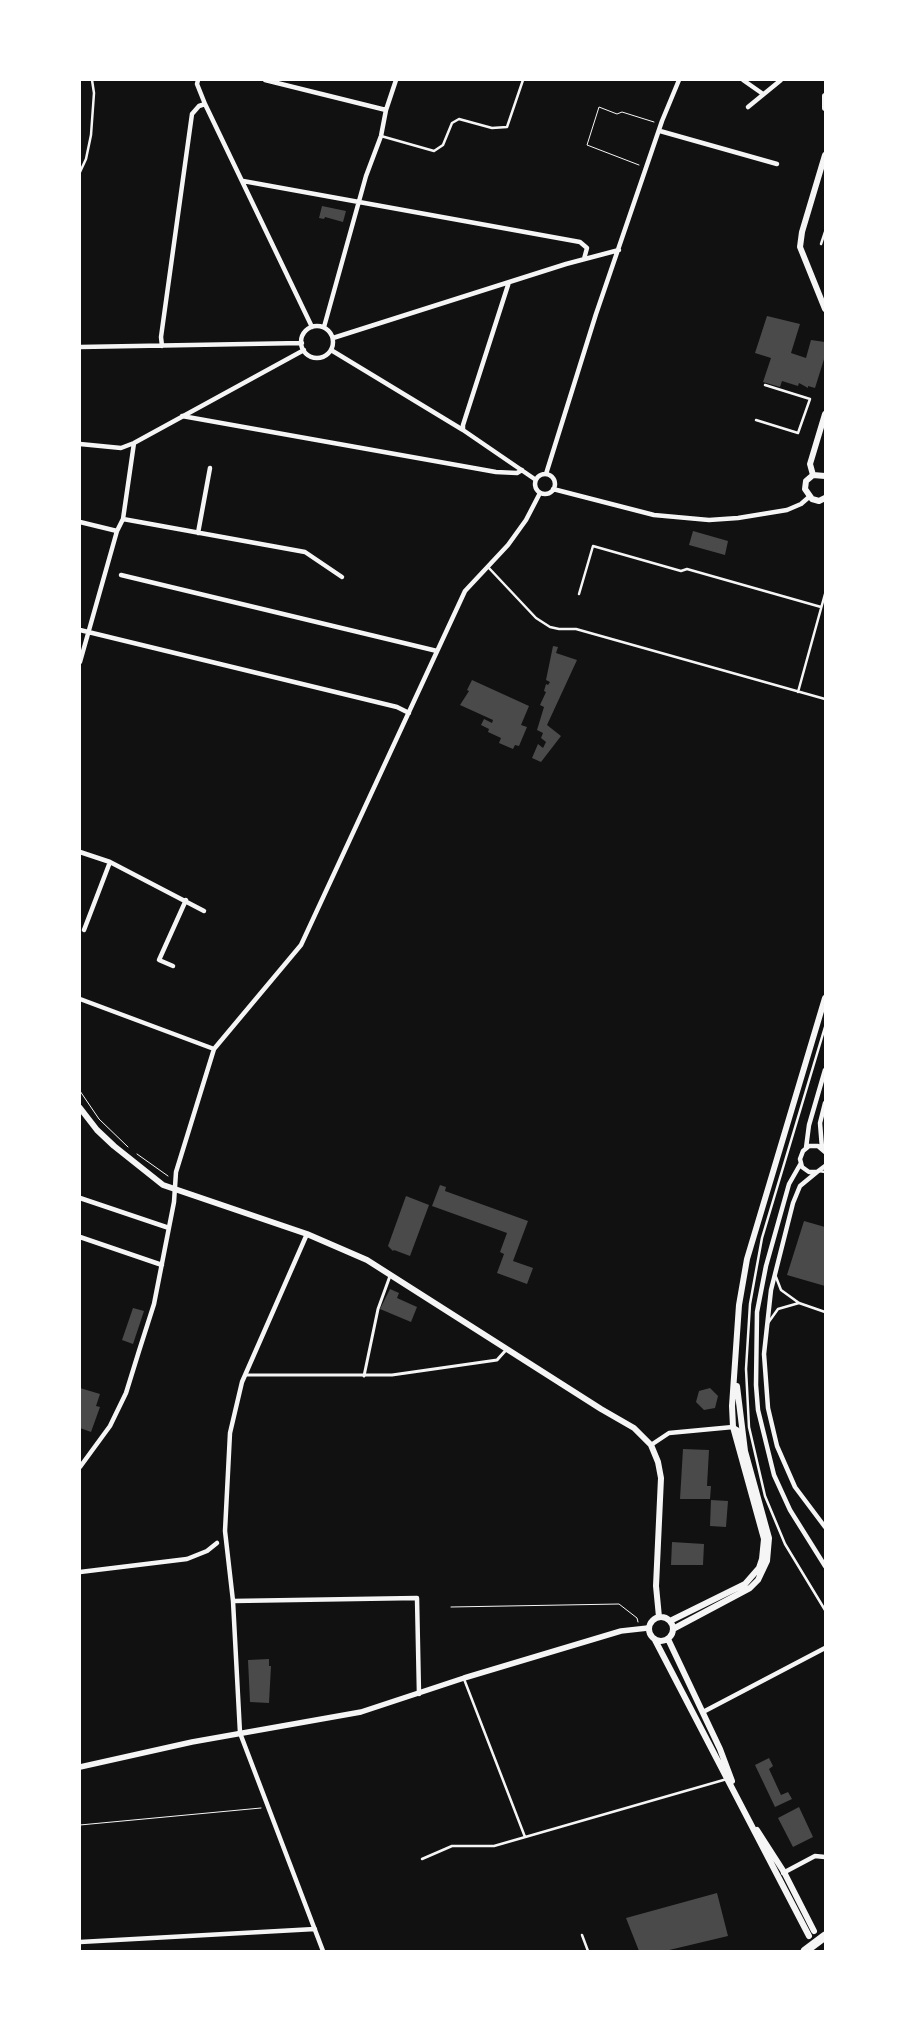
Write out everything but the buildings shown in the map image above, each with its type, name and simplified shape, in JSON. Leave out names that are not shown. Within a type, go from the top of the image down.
[{"type":"highway","points":[[805,1951],[825,1936]]},
{"type":"main road","points":[[825,96],[825,108]]},
{"type":"main road","points":[[825,155],[802,232],[800,247],[825,309]]},
{"type":"main road","points":[[813,475],[810,464],[825,414]]},
{"type":"main road","points":[[813,475],[825,476]]},
{"type":"main road","points":[[813,475],[805,485],[809,497],[816,500],[824,500]]},
{"type":"main road","points":[[670,1621],[745,1584],[762,1560],[764,1539],[733,1427],[732,1406],[739,1305],[747,1259],[825,998]]},
{"type":"main road","points":[[80,1108],[97,1130],[114,1146],[159,1182],[174,1190],[307,1234],[367,1260],[506,1350],[634,1428],[651,1445],[658,1462],[661,1478],[656,1586],[659,1616]]},
{"type":"main road","points":[[655,1640],[668,1639],[673,1628],[750,1588],[758,1580],[768,1561],[770,1538],[745,1451],[735,1365]]},
{"type":"main road","points":[[668,1639],[757,1831],[784,1872],[812,1933],[777,1876],[648,1628],[653,1619],[659,1616],[665,1617],[670,1621],[673,1628]]},
{"type":"street","points":[[198,80],[197,84],[206,104],[312,327]]},
{"type":"street","points":[[265,80],[386,110]]},
{"type":"street","points":[[324,327],[366,176],[381,136],[386,110],[396,80]]},
{"type":"street","points":[[546,474],[646,168],[679,80]]},
{"type":"street","points":[[743,80],[762,94]]},
{"type":"street","points":[[748,107],[781,80]]},
{"type":"street","points":[[162,346],[161,338],[192,114],[199,106],[206,104]]},
{"type":"street","points":[[660,131],[777,164]]},
{"type":"street","points":[[243,181],[580,242],[587,248],[584,259]]},
{"type":"street","points":[[333,338],[509,282],[619,250]]},
{"type":"street","points":[[463,430],[509,282]]},
{"type":"street","points":[[312,327],[324,327],[333,338],[331,350],[317,358],[304,350],[302,343],[304,334],[312,327]]},
{"type":"street","points":[[80,347],[302,343]]},
{"type":"street","points":[[80,444],[121,448],[134,443],[304,350]]},
{"type":"street","points":[[331,350],[463,430],[536,480]]},
{"type":"street","points":[[182,416],[496,472],[517,473],[522,470]]},
{"type":"street","points":[[80,662],[117,531],[123,519],[134,443]]},
{"type":"street","points":[[198,532],[210,468]]},
{"type":"street","points":[[546,474],[553,480],[553,488],[546,494],[540,493],[535,486],[536,480],[540,475],[546,474]]},
{"type":"street","points":[[553,488],[654,515],[709,520],[738,518],[787,510],[801,504],[809,497]]},
{"type":"street","points":[[80,1467],[110,1426],[126,1394],[154,1304],[169,1228],[176,1172],[185,1148],[214,1049],[300,945],[465,591],[508,545],[526,520],[540,493]]},
{"type":"street","points":[[123,519],[305,552],[342,577]]},
{"type":"street","points":[[80,522],[117,531]]},
{"type":"street","points":[[121,575],[437,651]]},
{"type":"street","points":[[80,630],[397,707],[409,713]]},
{"type":"street","points":[[80,852],[110,862],[204,911]]},
{"type":"street","points":[[84,930],[110,862]]},
{"type":"street","points":[[172,966],[160,960],[186,900]]},
{"type":"street","points":[[80,999],[214,1049]]},
{"type":"street","points":[[825,1070],[809,1125],[806,1148],[801,1155],[800,1163],[790,1184],[766,1266],[758,1312],[756,1384],[758,1410],[774,1475],[790,1510],[825,1566]]},
{"type":"street","points":[[823,1150],[820,1123],[825,1103]]},
{"type":"street","points":[[806,1148],[814,1146],[823,1150]]},
{"type":"street","points":[[800,1163],[809,1172],[820,1172]]},
{"type":"street","points":[[825,1166],[820,1172],[805,1181],[797,1191],[774,1274],[764,1354],[768,1408],[777,1446],[795,1487],[825,1527]]},
{"type":"street","points":[[80,1198],[169,1228]]},
{"type":"street","points":[[307,1234],[246,1375],[230,1433],[225,1531],[233,1601],[240,1733],[323,1951]]},
{"type":"street","points":[[80,1237],[162,1265]]},
{"type":"street","points":[[364,1376],[378,1310],[390,1274]]},
{"type":"street","points":[[246,1375],[392,1376],[497,1360],[506,1350]]},
{"type":"street","points":[[651,1445],[669,1433],[733,1427],[738,1430],[739,1439],[745,1451]]},
{"type":"street","points":[[80,1572],[187,1559],[206,1551],[217,1543]]},
{"type":"street","points":[[233,1601],[417,1598],[419,1694]]},
{"type":"street","points":[[80,1767],[240,1733],[360,1712],[464,1678],[620,1631],[648,1628]]},
{"type":"street","points":[[703,1712],[825,1648]]},
{"type":"street","points":[[777,1876],[815,1856],[825,1857]]},
{"type":"street","points":[[80,1942],[315,1929]]},
{"type":"lane","points":[[80,172],[86,159],[91,135],[94,93],[92,80]]},
{"type":"lane","points":[[381,136],[434,151],[443,145],[452,123],[459,119],[503,128],[509,124],[523,80]]},
{"type":"lane","points":[[821,244],[825,232]]},
{"type":"lane","points":[[756,420],[798,433],[810,399],[765,385]]},
{"type":"lane","points":[[579,594],[593,546],[681,571],[688,569],[821,607]]},
{"type":"lane","points":[[487,566],[536,618],[550,627],[559,629],[576,628],[825,699]]},
{"type":"lane","points":[[798,692],[825,594]]},
{"type":"lane","points":[[825,1027],[762,1238],[750,1304],[746,1369],[749,1427],[766,1496],[785,1544],[825,1610]]},
{"type":"lane","points":[[774,1274],[781,1290],[799,1303],[825,1312]]},
{"type":"lane","points":[[767,1324],[778,1309],[799,1303]]},
{"type":"lane","points":[[464,1678],[525,1836]]},
{"type":"lane","points":[[422,1859],[452,1846],[494,1846],[727,1779]]},
{"type":"lane","points":[[582,1935],[588,1951]]},
{"type":"path","points":[[646,168],[587,146],[599,107],[617,114],[622,112],[661,124]]},
{"type":"path","points":[[80,1091],[99,1119],[130,1149]]},
{"type":"path","points":[[137,1154],[165,1175]]},
{"type":"path","points":[[451,1607],[619,1604],[637,1618],[638,1622]]},
{"type":"path","points":[[80,1824],[269,1808]]}]
